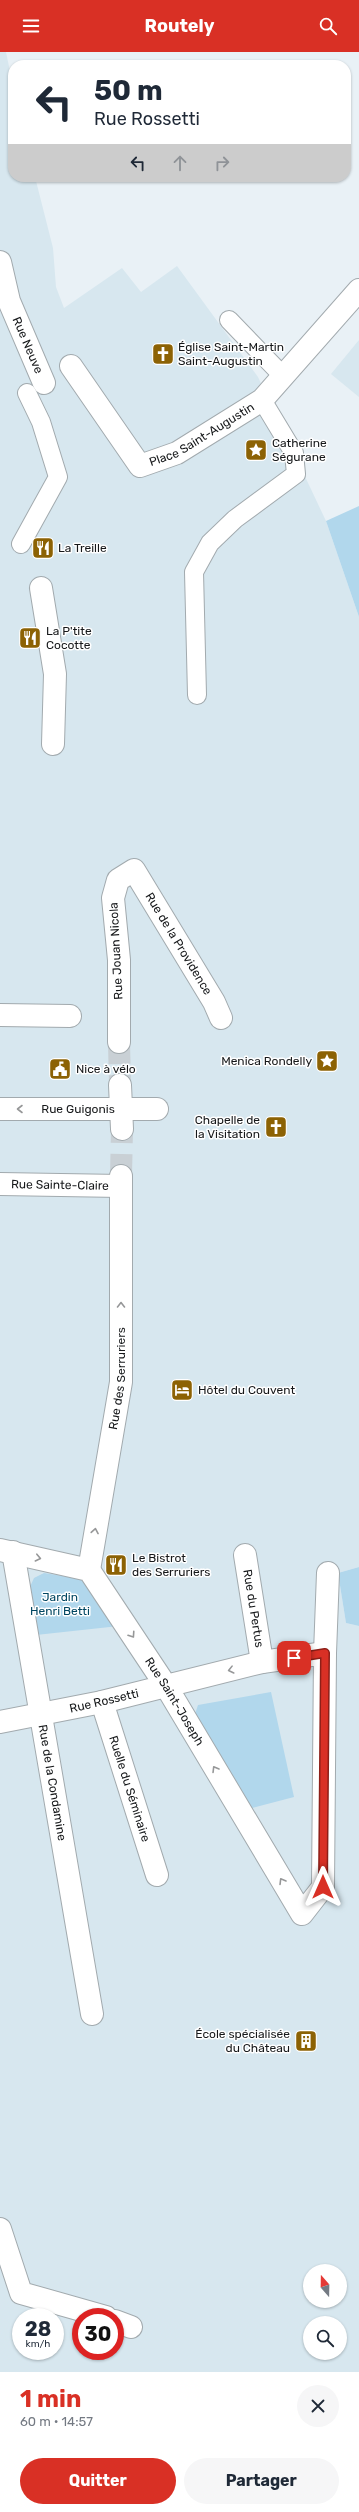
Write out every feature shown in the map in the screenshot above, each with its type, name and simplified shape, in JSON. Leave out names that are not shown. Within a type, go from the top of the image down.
[{"type":"street","name":"Rue Neuve","points":[[0,262],[9,301],[35,388]]},
{"type":"street","name":"Place Saint-Augustin","points":[[72,366],[140,466],[177,453],[262,400],[359,290]]},
{"type":"street","points":[[41,588],[55,674],[54,744]]},
{"type":"street","name":"Rue de la Providence","points":[[134,870],[214,1002],[221,1018]]},
{"type":"street","name":"Rue Jouan Nicola","points":[[119,1042],[119,960],[113,898],[118,880],[134,870]]},
{"type":"street","points":[[0,1015],[70,1016]]},
{"type":"street","points":[[120,1085],[121,1119]]},
{"type":"street","name":"Rue Guigonis","points":[[0,1109],[121,1119],[157,1109]]},
{"type":"street","name":"Rue Sainte-Claire","points":[[0,1184],[121,1181]]},
{"type":"street","name":"Rue des Serruriers","points":[[89,1570],[121,1382],[121,1181]]},
{"type":"street","points":[[6,1551],[89,1570]]},
{"type":"street","name":"Rue de la Condamine","points":[[6,1551],[39,1715],[92,2014]]},
{"type":"street","name":"Rue du Pertus","points":[[245,1555],[262,1662]]},
{"type":"street","name":"Rue Saint-Joseph","points":[[89,1570],[166,1686],[302,1914],[323,1887],[325,1653]]},
{"type":"street","points":[[325,1653],[328,1574]]},
{"type":"street","name":"Rue Rossetti","points":[[0,1722],[102,1702],[262,1662],[325,1653]]},
{"type":"street","name":"Ruelle du Séminaire","points":[[102,1702],[157,1875]]},
{"type":"street","points":[[0,2229],[21,2293],[74,2308]]},
{"type":"lane","points":[[229,320],[283,376]]},
{"type":"lane","points":[[21,544],[58,477],[41,422],[35,388]]},
{"type":"lane","points":[[197,695],[194,572],[210,543],[225,528],[296,474],[294,453],[262,400]]},
{"type":"shaded area","points":[[0,52],[6,52],[8,62],[8,182],[36,182],[53,248],[56,287],[64,308],[122,268],[141,292],[177,266],[258,377],[326,521],[359,617],[359,1567],[338,1573],[346,1623],[359,1626],[359,2372],[0,2372]]},
{"type":"shaded area","points":[[359,340],[359,397],[331,374]]},
{"type":"green space","points":[[359,506],[359,617],[326,521]]},
{"type":"green space","points":[[359,1567],[359,1626],[346,1623],[338,1573]]},
{"type":"green space","name":"Jardin Henri Betti","points":[[44,1573],[81,1579],[91,1588],[119,1626],[36,1635],[29,1589],[34,1578]]},
{"type":"green space","points":[[271,1692],[294,1797],[248,1809],[194,1717],[198,1705]]},
{"type":"tunnel","points":[[119,1042],[120,1085]]},
{"type":"tunnel","points":[[121,1176],[122,1129]]},
{"type":"place","name":"Église Saint-Martin Saint-Augustin","points":[[163,354]]},
{"type":"place","name":"Catherine Ségurane","points":[[256,450]]},
{"type":"place","name":"La Treille","points":[[43,548]]},
{"type":"place","name":"La P'tite Cocotte","points":[[30,638]]},
{"type":"place","name":"Menica Rondelly","points":[[327,1061]]},
{"type":"place","name":"Nice à vélo","points":[[60,1069]]},
{"type":"place","name":"Chapelle de la Visitation","points":[[276,1127]]},
{"type":"place","name":"Hôtel du Couvent","points":[[182,1390]]},
{"type":"place","name":"Le Bistrot des Serruriers","points":[[116,1565]]},
{"type":"place","name":"École spécialisée du Château","points":[[306,2041]]},
{"type":"route","points":[[294,1658],[325,1653],[323,1887]]}]
